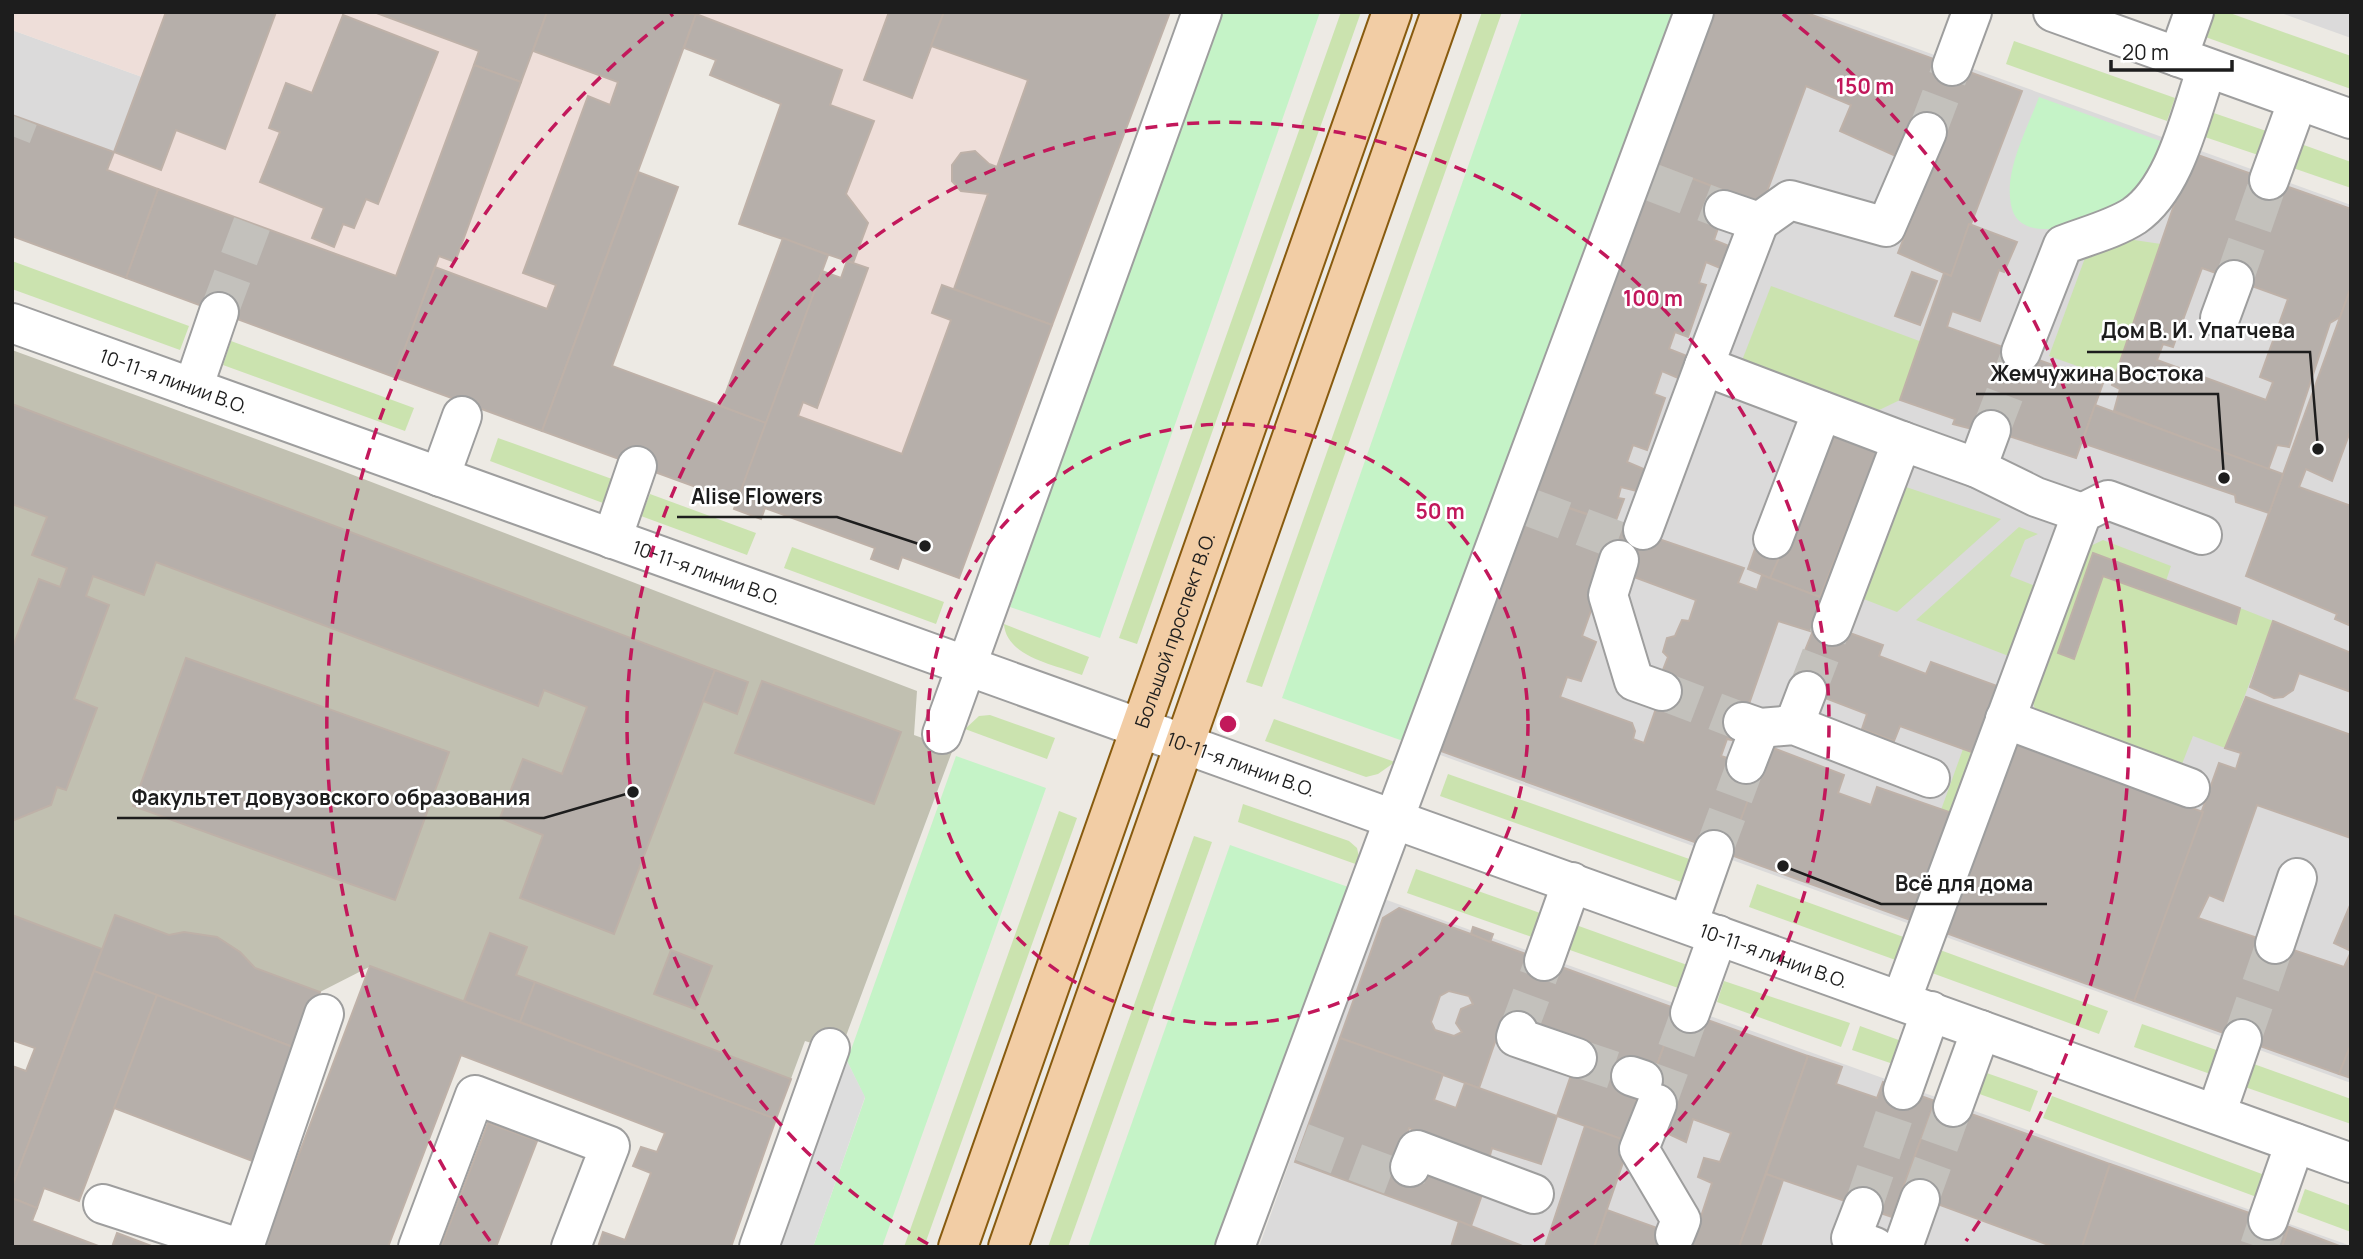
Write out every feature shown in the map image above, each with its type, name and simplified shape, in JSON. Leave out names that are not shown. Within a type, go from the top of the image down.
[{"type":"main road","name":"Большой проспект В.О.","points":[[958,1247],[1138,728],[1392,12]]},
{"type":"main road","points":[[1008,1247],[1441,12]]},
{"type":"street","points":[[942,734],[1202,12]]},
{"type":"street","points":[[1243,1245],[1289,1137],[1393,818],[1519,504],[1643,179],[1694,12]]},
{"type":"street","points":[[1952,66],[1972,12]]},
{"type":"street","points":[[2053,12],[2351,119]]},
{"type":"street","points":[[2021,352],[2063,245],[2131,218],[2152,202],[2167,181],[2192,62],[2194,12]]},
{"type":"street","points":[[2269,180],[2298,100]]},
{"type":"street","points":[[1643,530],[1759,222],[1790,200],[1886,228],[1927,132]]},
{"type":"street","points":[[1724,210],[1759,222]]},
{"type":"street","points":[[2220,318],[2234,280]]},
{"type":"street","points":[[193,388],[219,312]]},
{"type":"street","name":"10-11-я линии В.О.","points":[[12,323],[2351,1163]]},
{"type":"street","points":[[1704,366],[1977,468],[2036,497],[2082,513]]},
{"type":"street","points":[[1773,539],[1822,411]]},
{"type":"street","points":[[440,477],[462,416]]},
{"type":"street","points":[[1977,468],[1991,430]]},
{"type":"street","points":[[1832,626],[1902,441]]},
{"type":"street","points":[[612,539],[637,466]]},
{"type":"street","points":[[1903,1090],[1916,1006],[2005,719],[2082,513],[2108,500],[2202,535]]},
{"type":"street","points":[[1619,561],[1608,594],[1634,681],[1662,691]]},
{"type":"street","points":[[1746,764],[1776,717],[1930,778]]},
{"type":"street","points":[[2005,719],[2190,788]]},
{"type":"street","points":[[1690,1013],[1714,850]]},
{"type":"street","points":[[2275,944],[2297,878]]},
{"type":"street","points":[[1544,961],[1572,883]]},
{"type":"street","points":[[244,1247],[324,1014]]},
{"type":"street","points":[[1953,1107],[1981,1030]]},
{"type":"street","points":[[1518,1031],[1516,1037],[1577,1058]]},
{"type":"street","points":[[2216,1114],[2242,1039]]},
{"type":"street","points":[[759,1247],[830,1048]]},
{"type":"street","points":[[1644,1087],[1639,1149],[1681,1220],[1675,1235]]},
{"type":"street","points":[[418,1247],[475,1095],[610,1146],[571,1247]]},
{"type":"street","points":[[2267,1220],[2295,1143]]},
{"type":"street","points":[[1410,1167],[1417,1150],[1534,1194]]},
{"type":"street","points":[[1903,1247],[1920,1199]]},
{"type":"street","points":[[103,1204],[236,1247]]},
{"type":"street","points":[[1863,1207],[1851,1238],[1875,1247]]},
{"type":"shaded area","points":[[12,12],[1170,12],[959,578],[902,557],[898,569],[871,559],[874,548],[765,508],[761,519],[734,509],[822,271],[841,278],[847,261],[853,262],[868,223],[846,194],[873,122],[830,105],[842,70],[696,14],[542,431],[126,278],[107,170],[142,77],[12,30]]},
{"type":"shaded area","points":[[1709,12],[1815,12],[2351,205],[2351,1083],[1432,752]]},
{"type":"shaded area","points":[[2278,12],[2351,12],[2351,38]]},
{"type":"shaded area","points":[[12,30],[142,77],[107,170],[158,189],[126,278],[12,236]]},
{"type":"shaded area","points":[[12,350],[327,465],[917,691],[914,735],[953,749],[840,1052],[805,1041],[776,1119],[371,966],[320,992],[255,968],[240,952],[217,937],[169,935],[116,915],[102,949],[12,915]]},
{"type":"shaded area","points":[[1384,899],[2351,1246],[2351,1247],[1259,1247]]},
{"type":"shaded area","points":[[847,1061],[865,1097],[813,1247],[781,1247]]},
{"type":"green space","points":[[1220,12],[1320,12],[1100,638],[1010,607]]},
{"type":"green space","points":[[1341,12],[1361,12],[1137,644],[1119,638]]},
{"type":"green space","points":[[1482,12],[1502,12],[1262,687],[1246,682]]},
{"type":"green space","points":[[1522,12],[1673,12],[1403,741],[1282,698]]},
{"type":"green space","points":[[2205,12],[2227,12],[2351,56],[2351,89],[2197,34]]},
{"type":"green space","points":[[2014,41],[2175,98],[2167,121],[2006,64]]},
{"type":"green space","points":[[2039,97],[2163,142],[2150,177],[2118,206],[2076,224],[2042,229],[2028,226],[2017,219],[2011,205],[2011,178],[2018,150]]},
{"type":"green space","points":[[2205,110],[2275,134],[2267,158],[2196,134]]},
{"type":"green space","points":[[2301,144],[2351,162],[2351,188],[2293,168]]},
{"type":"green space","points":[[2107,236],[2161,244],[2114,379],[2049,356],[2089,247]]},
{"type":"green space","points":[[12,261],[189,326],[180,350],[12,289]]},
{"type":"green space","points":[[1771,286],[1922,342],[1900,400],[1875,412],[1741,363]]},
{"type":"green space","points":[[231,341],[414,408],[405,431],[223,365]]},
{"type":"green space","points":[[498,438],[612,479],[603,503],[490,461]]},
{"type":"green space","points":[[1903,486],[2001,519],[1897,612],[1861,598]]},
{"type":"green space","points":[[650,494],[756,533],[747,555],[641,516]]},
{"type":"green space","points":[[2019,527],[2038,534],[2025,540],[2010,576],[2035,586],[2011,657],[1916,620]]},
{"type":"green space","points":[[2103,540],[2171,566],[2166,581],[2093,553],[2058,653],[2075,658],[2103,576],[2235,624],[2240,608],[2273,621],[2225,748],[2193,736],[2182,764],[2037,713],[2029,694],[2078,552]]},
{"type":"green space","points":[[792,547],[944,602],[936,624],[784,568]]},
{"type":"green space","points":[[1004,624],[1089,657],[1082,675],[1023,652],[1013,644]]},
{"type":"green space","points":[[990,715],[1055,738],[1047,759],[965,729],[979,716]]},
{"type":"green space","points":[[1274,719],[1395,762],[1378,774],[1366,777],[1265,741]]},
{"type":"green space","points":[[1963,749],[1977,754],[1955,814],[1941,810]]},
{"type":"green space","points":[[956,756],[1046,788],[882,1247],[813,1247],[865,1098],[847,1061]]},
{"type":"green space","points":[[1448,774],[1695,861],[1687,884],[1440,796]]},
{"type":"green space","points":[[1243,804],[1349,841],[1357,848],[1361,866],[1238,822]]},
{"type":"green space","points":[[1059,811],[1077,818],[924,1247],[904,1247]]},
{"type":"green space","points":[[1194,836],[1212,842],[1068,1247],[1048,1247]]},
{"type":"green space","points":[[1230,845],[1351,888],[1219,1247],[1088,1247]]},
{"type":"green space","points":[[1416,869],[1540,913],[1532,937],[1407,893]]},
{"type":"green space","points":[[1757,884],[1909,939],[1901,962],[1749,907]]},
{"type":"green space","points":[[1576,925],[1690,966],[1681,989],[1567,949]]},
{"type":"green space","points":[[1940,950],[2108,1011],[2099,1034],[1932,973]]},
{"type":"green space","points":[[1724,981],[1850,1023],[1841,1047],[1717,1002]]},
{"type":"green space","points":[[2142,1024],[2222,1052],[2213,1075],[2134,1047]]},
{"type":"green space","points":[[1860,1026],[1907,1043],[1899,1066],[1852,1050]]},
{"type":"green space","points":[[2251,1063],[2351,1099],[2351,1124],[2242,1086]]},
{"type":"green space","points":[[1978,1070],[2038,1091],[2030,1112],[1971,1091]]},
{"type":"green space","points":[[2052,1096],[2270,1177],[2262,1199],[2043,1118]]},
{"type":"green space","points":[[2305,1189],[2351,1206],[2351,1232],[2297,1212]]},
{"type":"building","points":[[166,12],[276,12],[225,149],[176,130],[161,170],[114,152]]},
{"type":"building","points":[[374,12],[547,12],[521,82],[474,65],[479,51]]},
{"type":"building","points":[[547,12],[696,14],[542,431],[394,377],[435,267],[547,309],[556,285],[523,273],[588,96],[610,105],[618,82],[533,51]]},
{"type":"building","points":[[889,12],[944,12],[912,98],[864,80]]},
{"type":"building","points":[[944,12],[1170,12],[1052,325],[954,289],[988,194],[961,191],[952,181],[952,165],[961,153],[975,151],[989,164],[997,167],[1028,80],[931,46]]},
{"type":"building","points":[[1715,12],[1804,12],[2022,91],[1951,276],[1898,253],[1943,139],[1900,158],[1840,131],[1851,105],[1806,86],[1762,205],[1657,165]]},
{"type":"building","points":[[696,14],[842,70],[830,105],[874,121],[846,194],[868,223],[853,263],[739,224],[781,104],[710,75],[716,60],[684,48]]},
{"type":"building","points":[[343,15],[438,52],[378,204],[366,199],[354,228],[343,224],[334,247],[312,238],[324,208],[260,182],[280,132],[269,128],[286,83],[312,93]]},
{"type":"building","points":[[474,65],[521,82],[455,262],[439,256],[394,377],[126,278],[158,189],[396,276]]},
{"type":"building","points":[[12,115],[114,152],[107,170],[158,189],[126,278],[12,236]]},
{"type":"building","points":[[2192,153],[2351,209],[2351,287],[2340,317],[2330,323],[2289,447],[2277,445],[2268,470],[2114,411],[2120,389],[2112,385]],"holes":[[[2202,268],[2288,299],[2260,377],[2273,382],[2266,400],[2157,360],[2163,344],[2173,347]]]},
{"type":"building","points":[[1657,165],[1730,193],[1714,240],[1729,246],[1720,268],[1706,262],[1699,283],[1706,285],[1688,337],[1675,332],[1669,349],[1687,356],[1678,378],[1662,371],[1654,394],[1665,398],[1647,450],[1633,445],[1627,462],[1646,470],[1637,491],[1621,487],[1618,498],[1624,499],[1615,523],[1533,496]]},
{"type":"building","points":[[638,172],[678,187],[612,366],[766,423],[737,502],[542,431]]},
{"type":"building","points":[[1969,224],[2017,242],[2004,272],[1999,270],[1980,321],[1952,311],[1947,327],[2103,383],[2076,458],[1981,427],[1980,431],[1953,424],[1955,419],[1900,400],[1944,273],[1951,276]]},
{"type":"building","points":[[783,238],[828,255],[766,423],[721,406]]},
{"type":"building","points":[[847,261],[868,268],[817,408],[803,402],[798,416],[902,454],[951,320],[932,313],[942,285],[1052,325],[959,578],[902,557],[898,569],[871,559],[875,548],[765,508],[761,519],[734,509],[822,271],[841,278]]},
{"type":"building","points":[[1912,272],[1937,281],[1920,325],[1895,316]]},
{"type":"building","points":[[2351,287],[2351,429],[2332,481],[2306,469],[2299,487],[2351,506],[2351,626],[2335,619],[2337,614],[2246,576]]},
{"type":"building","points":[[12,404],[715,670],[614,934],[520,898],[543,835],[500,818],[523,759],[562,774],[587,707],[544,690],[538,706],[156,562],[144,595],[93,576],[86,596],[109,605],[74,699],[97,708],[66,790],[57,787],[51,805],[12,821],[12,649],[39,579],[60,587],[67,568],[32,555],[47,517],[12,504]]},
{"type":"building","points":[[2095,405],[2283,474],[2269,513],[2236,502],[2235,495],[2082,443]]},
{"type":"building","points":[[1829,431],[1878,449],[1820,597],[1770,578]]},
{"type":"building","points":[[1533,496],[1744,568],[1738,583],[1757,590],[1762,575],[1825,599],[1813,632],[1778,621],[1736,741],[1727,739],[1721,756],[1760,769],[1728,854],[1438,750]],"holes":[[[1626,574],[1696,600],[1689,621],[1682,620],[1675,636],[1667,638],[1663,652],[1668,657],[1661,675],[1662,691],[1644,743],[1633,739],[1635,731],[1632,723],[1560,697],[1567,677],[1581,681],[1596,642],[1582,636],[1598,591]]]},
{"type":"building","points":[[1755,549],[1779,558],[1770,578],[1748,569]]},
{"type":"building","points":[[2093,553],[2240,608],[2236,624],[2103,576],[2074,659],[2058,653]]},
{"type":"building","points":[[1817,621],[1883,645],[1879,656],[1926,674],[1931,662],[2000,687],[1977,754],[1900,726],[1894,741],[1862,729],[1867,714],[1791,685]]},
{"type":"building","points":[[2273,621],[2351,653],[2351,692],[2299,673],[2293,690],[2283,697],[2274,698],[2250,687]]},
{"type":"building","points":[[186,658],[449,752],[395,900],[133,806]]},
{"type":"building","points":[[715,670],[748,682],[737,714],[703,701]]},
{"type":"building","points":[[762,681],[901,732],[874,804],[735,753]]},
{"type":"building","points":[[2246,697],[2351,735],[2351,838],[2257,805],[2223,901],[2209,895],[2198,918],[2344,967],[2351,952],[2351,1044],[2339,1074],[2134,1001],[2219,763],[2236,769],[2241,753],[2225,748]]},
{"type":"building","points":[[2013,740],[2203,812],[2134,1001],[1943,932]]},
{"type":"building","points":[[1768,746],[1844,775],[1838,793],[1871,805],[1877,787],[1955,814],[1916,922],[1728,854]]},
{"type":"building","points":[[2351,903],[2351,951],[2334,943]]},
{"type":"building","points":[[1399,908],[1677,1009],[1653,1076],[1628,1086],[1641,1110],[1630,1142],[1557,1116],[1579,1052],[1501,1025],[1479,1088],[1340,1038],[1383,918]],"holes":[[[1449,991],[1469,996],[1473,1004],[1461,1009],[1456,1023],[1462,1032],[1454,1036],[1435,1030],[1431,1022],[1440,996]]]},
{"type":"building","points":[[12,915],[102,949],[12,1187],[12,1066],[26,1071],[35,1048],[12,1040]]},
{"type":"building","points":[[115,915],[169,935],[184,932],[217,937],[240,952],[255,968],[320,992],[298,1049],[94,971]]},
{"type":"building","points":[[1473,927],[1493,934],[1490,942],[1471,934]]},
{"type":"building","points":[[490,933],[527,947],[516,975],[535,982],[520,1022],[464,1001]]},
{"type":"building","points":[[671,950],[712,966],[695,1009],[654,994]]},
{"type":"building","points":[[370,966],[776,1119],[731,1247],[598,1247],[603,1232],[625,1240],[651,1173],[633,1166],[641,1147],[657,1152],[665,1133],[461,1055],[388,1247],[264,1247]]},
{"type":"building","points":[[94,971],[157,995],[79,1201],[44,1188],[37,1208],[12,1198],[12,1187]]},
{"type":"building","points":[[535,982],[791,1079],[776,1119],[520,1022]]},
{"type":"building","points":[[157,995],[298,1049],[255,1162],[114,1108]]},
{"type":"building","points":[[1677,1009],[1808,1056],[1739,1247],[1594,1247],[1607,1210],[1693,1241],[1712,1183],[1698,1177],[1704,1158],[1720,1162],[1731,1133],[1693,1119],[1686,1142],[1658,1129],[1645,1099]]},
{"type":"building","points":[[1340,1038],[1443,1074],[1434,1100],[1456,1108],[1465,1083],[1557,1116],[1541,1164],[1492,1148],[1487,1166],[1463,1148],[1409,1128],[1397,1161],[1484,1189],[1471,1226],[1295,1162]]},
{"type":"building","points":[[2351,1044],[2351,1078],[2339,1074]]},
{"type":"building","points":[[1808,1056],[1842,1067],[1836,1084],[1877,1098],[1883,1082],[1935,1101],[1892,1217],[1766,1174]]},
{"type":"building","points":[[1935,1101],[2110,1164],[2082,1247],[2054,1247],[1902,1191]]},
{"type":"building","points":[[488,1123],[537,1141],[496,1247],[441,1247]]},
{"type":"building","points":[[1585,1126],[1630,1142],[1594,1247],[1545,1247]]},
{"type":"building","points":[[2110,1164],[2289,1227],[2282,1247],[2082,1247]]},
{"type":"building","points":[[1766,1174],[1783,1180],[1760,1247],[1739,1247]]},
{"type":"building","points":[[12,1198],[37,1208],[32,1221],[101,1247],[12,1247]]},
{"type":"building","points":[[1459,1221],[1471,1226],[1525,1247],[1451,1247]]},
{"type":"building","points":[[2289,1227],[2342,1247],[2282,1247]]},
{"type":"building","points":[[117,1233],[154,1247],[112,1247]]},
{"type":"tunnel","points":[[1927,132],[1952,66]]},
{"type":"tunnel","points":[[12,136],[19,118]]},
{"type":"tunnel","points":[[2234,280],[2269,180]]},
{"type":"tunnel","points":[[1651,182],[1724,210]]},
{"type":"tunnel","points":[[219,312],[252,224]]},
{"type":"tunnel","points":[[1991,430],[2021,352]]},
{"type":"tunnel","points":[[1529,507],[1625,543],[1619,560]]},
{"type":"tunnel","points":[[1807,691],[1832,626]]},
{"type":"tunnel","points":[[1662,691],[1743,722]]},
{"type":"tunnel","points":[[1714,850],[1746,764]]},
{"type":"tunnel","points":[[2242,1039],[2275,944]]},
{"type":"tunnel","points":[[1518,1031],[1544,961]]},
{"type":"tunnel","points":[[1657,1104],[1690,1013]]},
{"type":"tunnel","points":[[1577,1058],[1631,1076]]},
{"type":"tunnel","points":[[1863,1207],[1903,1090]]},
{"type":"tunnel","points":[[1920,1199],[1953,1107]]},
{"type":"tunnel","points":[[1302,1142],[1405,1181],[1410,1167]]},
{"type":"tunnel","points":[[2259,1247],[2268,1220]]},
{"type":"place","name":"Дом В. И. Упатчева","points":[[2318,449]]},
{"type":"place","name":"Жемчужина Востока","points":[[2224,478]]},
{"type":"place","name":"Alise Flowers","points":[[925,546]]},
{"type":"place","name":"Факультет довузовского образования","points":[[633,792]]},
{"type":"place","name":"Всё для дома","points":[[1783,866]]}]
